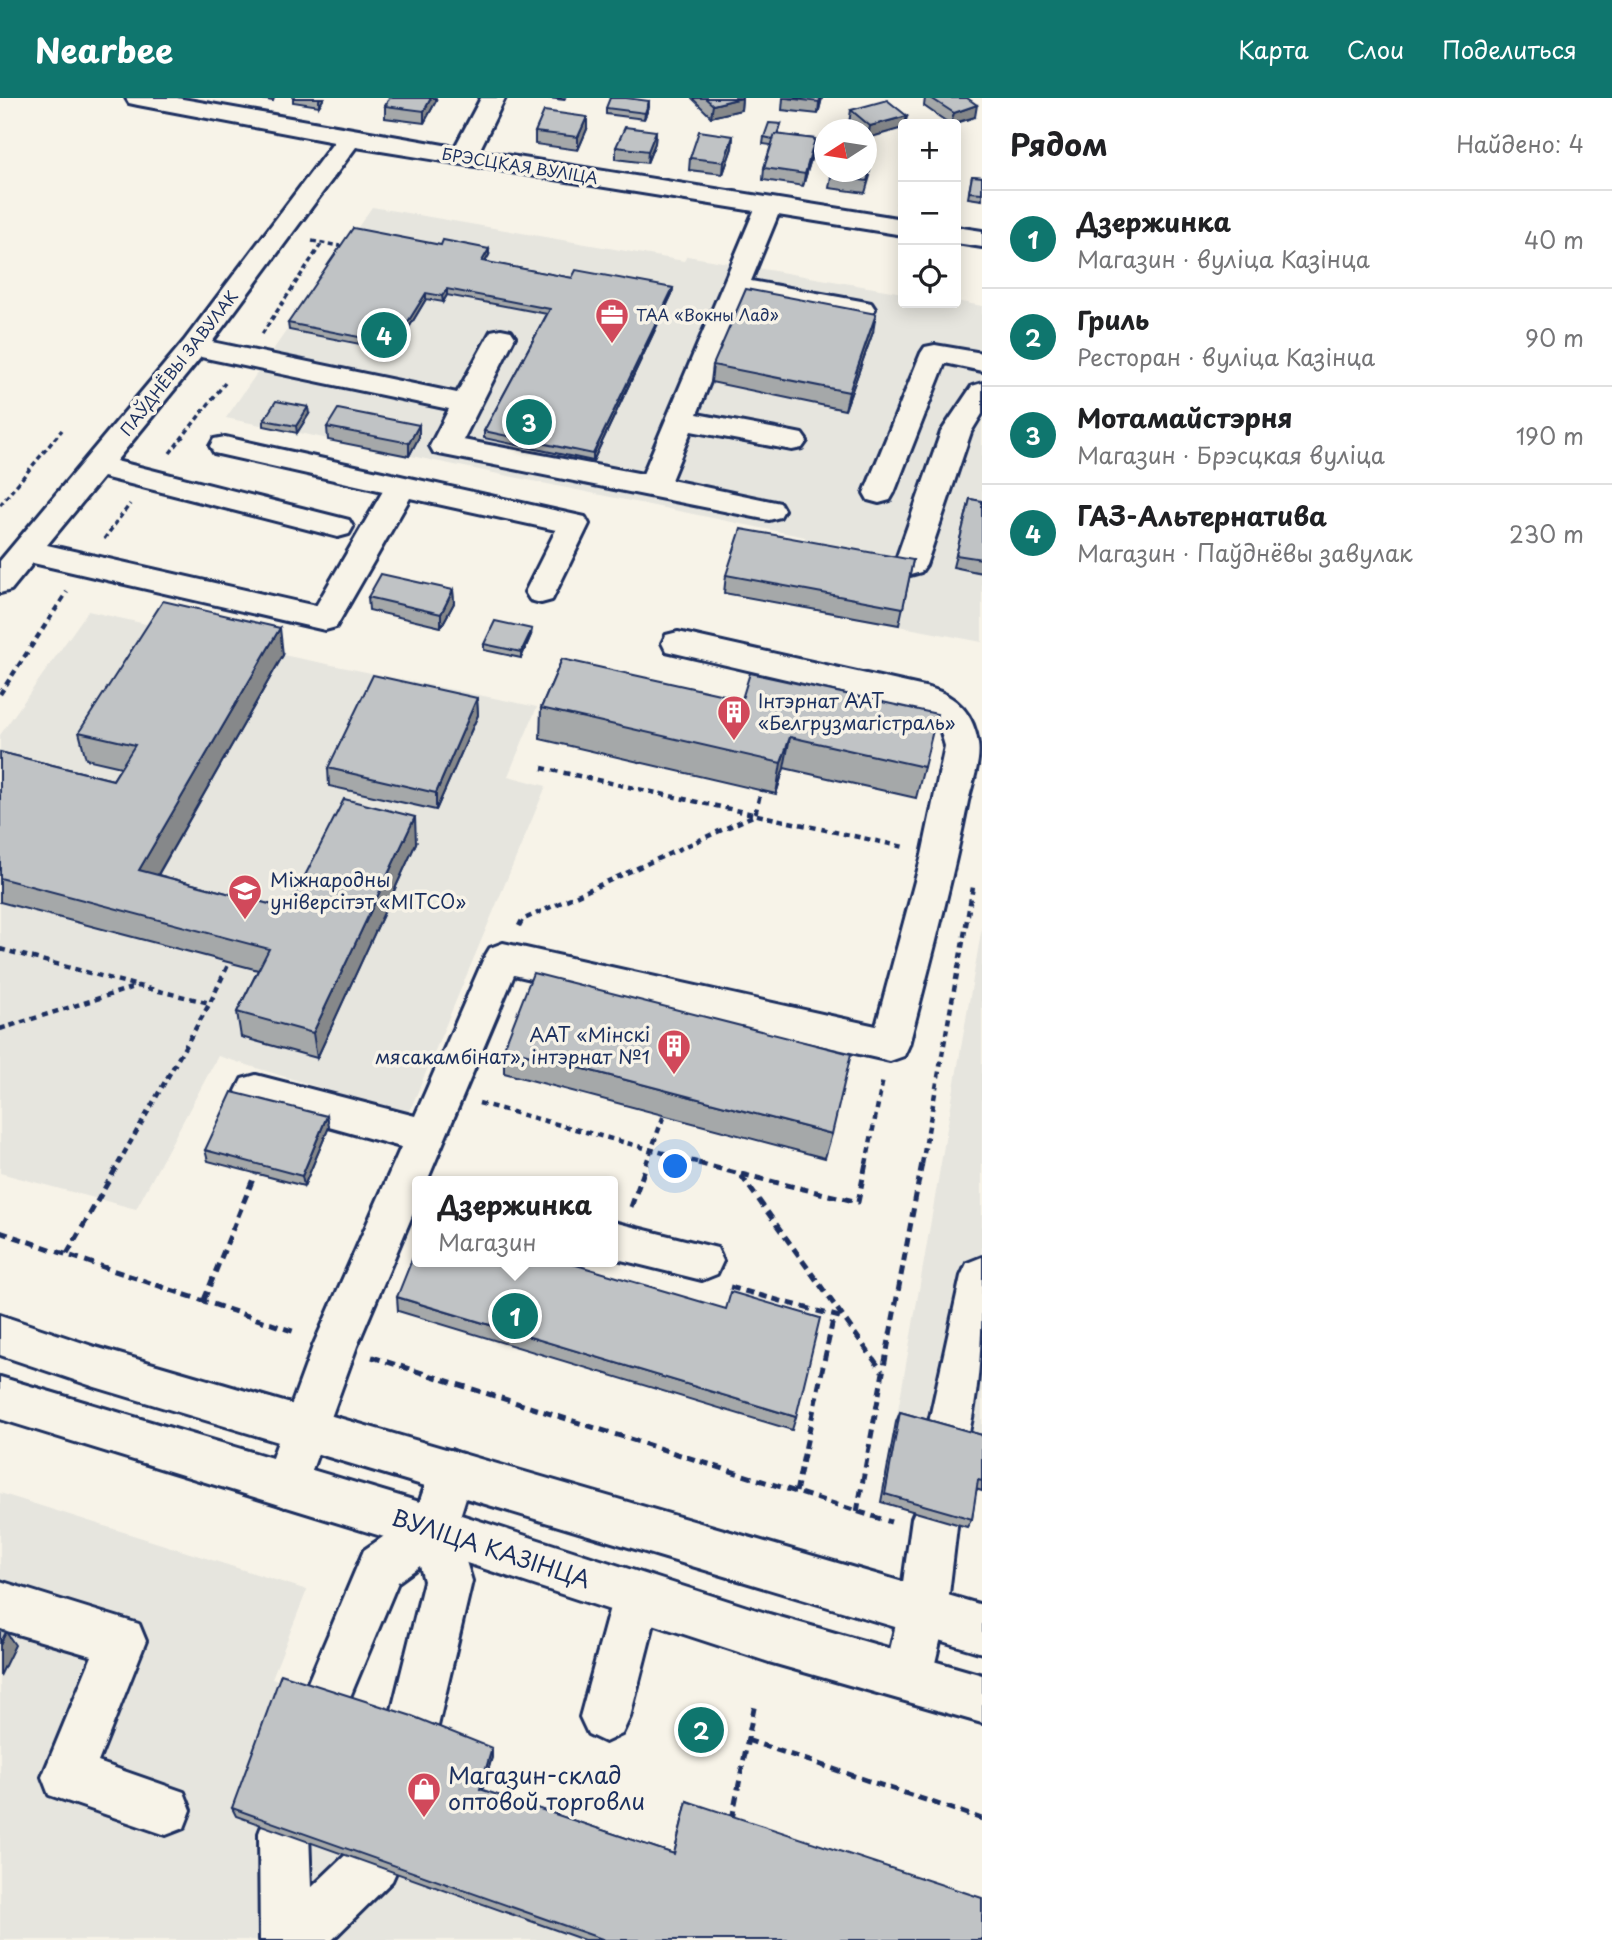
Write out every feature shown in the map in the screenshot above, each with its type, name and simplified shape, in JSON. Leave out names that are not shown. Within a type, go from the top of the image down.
[{"type":"street","points":[[463,157],[494,98]]},
{"type":"street","name":"БРЭСЦКАЯ ВУЛІЦА","points":[[153,99],[350,138],[898,226]]},
{"type":"street","name":"ПАЎДНЁВЫ ЗАВУЛАК","points":[[0,582],[194,347],[350,138]]},
{"type":"street","points":[[653,486],[769,205]]},
{"type":"street","points":[[961,236],[982,239]]},
{"type":"street","points":[[736,286],[861,309]]},
{"type":"street","points":[[501,337],[444,446],[769,510]]},
{"type":"street","points":[[194,347],[466,404]]},
{"type":"street","points":[[879,493],[935,353],[982,362]]},
{"type":"street","points":[[910,565],[956,432],[982,392]]},
{"type":"street","points":[[681,420],[792,442]]},
{"type":"street","points":[[225,446],[574,524],[541,592]]},
{"type":"street","points":[[98,466],[338,527]]},
{"type":"street","points":[[27,551],[325,619],[401,486]]},
{"type":"street","points":[[414,1176],[425,1136],[446,1094],[503,958],[890,1045],[940,855],[962,746],[953,716],[929,700],[678,643]]},
{"type":"street","points":[[256,1091],[425,1136]]},
{"type":"street","points":[[285,1485],[335,1346],[411,1187]]},
{"type":"street","points":[[618,1241],[702,1261]]},
{"type":"street","points":[[948,1436],[982,1276]]},
{"type":"street","points":[[0,1335],[305,1429],[982,1629]]},
{"type":"street","name":"ВУЛІЦА КАЗІНЦА","points":[[0,1398],[433,1529],[769,1638],[982,1699]]},
{"type":"street","points":[[413,1726],[448,1581],[433,1529],[451,1472]]},
{"type":"street","points":[[908,1676],[923,1611],[934,1527]]},
{"type":"street","points":[[325,1699],[381,1566],[433,1529]]},
{"type":"street","points":[[605,1717],[637,1596]]},
{"type":"street","points":[[0,1605],[122,1642],[67,1777],[166,1810]]},
{"type":"street","points":[[284,1833],[286,1940]]},
{"type":"street","points":[[293,1940],[374,1863]]},
{"type":"path","points":[[0,694],[85,565],[246,357],[323,243]]},
{"type":"path","points":[[0,505],[62,429]]},
{"type":"path","points":[[542,768],[940,855]]},
{"type":"path","points":[[755,815],[761,790]]},
{"type":"path","points":[[503,958],[522,920],[755,815]]},
{"type":"path","points":[[857,1512],[974,882]]},
{"type":"path","points":[[0,949],[210,1003]]},
{"type":"path","points":[[67,1254],[210,1003],[229,962]]},
{"type":"path","points":[[0,1029],[138,986]]},
{"type":"path","points":[[446,1094],[740,1174],[858,1202],[890,1045]]},
{"type":"path","points":[[618,1236],[664,1115]]},
{"type":"path","points":[[204,1300],[255,1174]]},
{"type":"path","points":[[740,1174],[883,1371]]},
{"type":"path","points":[[0,1232],[335,1346],[857,1512],[934,1527]]},
{"type":"path","points":[[796,1492],[834,1315]]},
{"type":"path","points":[[731,1825],[755,1703]]},
{"type":"path","points":[[747,1740],[982,1819]]},
{"type":"shaded area","points":[[372,207],[684,261],[687,256],[898,292],[898,308],[961,308],[961,302],[982,306],[982,642],[724,593],[800,557],[805,537],[226,418]]},
{"type":"shaded area","name":"Міжнародны універсітэт «МІТСО»","points":[[88,611],[283,655],[537,707],[508,776],[546,786],[408,1115],[218,1056],[136,1209],[0,1173],[0,735]]},
{"type":"shaded area","points":[[982,927],[982,1491],[973,1488],[896,1422]]},
{"type":"shaded area","points":[[0,1493],[307,1590],[272,1678],[492,1757],[480,1797],[671,1862],[982,1940],[0,1940]]},
{"type":"building","points":[[389,98],[431,98],[424,111],[385,106]]},
{"type":"building","points":[[610,98],[649,101],[645,113],[606,108]]},
{"type":"building","points":[[705,98],[741,98],[713,105]]},
{"type":"building","points":[[786,98],[821,98],[819,102]]},
{"type":"building","points":[[931,98],[967,98],[977,105],[954,113]]},
{"type":"building","points":[[887,100],[907,116],[877,124],[877,119],[862,119],[851,110]]},
{"type":"building","points":[[544,111],[587,117],[578,137],[535,132]]},
{"type":"building","points":[[769,123],[781,124],[773,139],[764,137]]},
{"type":"building","points":[[625,127],[656,131],[648,151],[616,147]]},
{"type":"building","points":[[699,131],[733,136],[724,162],[690,158]]},
{"type":"building","points":[[775,134],[814,139],[805,174],[764,168]]},
{"type":"building","points":[[972,176],[982,177],[982,193],[969,192]]},
{"type":"building","points":[[353,228],[441,245],[443,240],[489,249],[482,261],[572,278],[576,270],[673,288],[593,454],[484,431],[550,309],[447,289],[442,296],[426,293],[394,344],[288,323]]},
{"type":"building","points":[[746,289],[876,314],[849,392],[713,365]]},
{"type":"building","points":[[276,401],[308,407],[296,426],[264,420]]},
{"type":"building","points":[[338,409],[419,425],[409,443],[327,427]]},
{"type":"building","points":[[970,499],[982,501],[982,559],[956,555]]},
{"type":"building","points":[[741,529],[913,560],[903,608],[726,575]]},
{"type":"building","points":[[381,574],[453,590],[441,614],[368,597]]},
{"type":"building","points":[[163,601],[280,628],[139,870],[288,909],[344,799],[415,817],[313,1033],[237,1012],[269,949],[0,878],[0,752],[113,780],[135,745],[79,732]]},
{"type":"building","points":[[495,621],[532,629],[521,652],[484,644]]},
{"type":"building","points":[[562,659],[742,699],[750,673],[937,714],[924,767],[790,737],[781,763],[541,708]]},
{"type":"building","points":[[373,675],[477,698],[436,793],[328,768]]},
{"type":"building","name":"ААТ «Мінскі мясакамбінат», інтэрнат №1","points":[[533,973],[851,1054],[832,1134],[504,1048]]},
{"type":"building","points":[[232,1092],[327,1116],[302,1176],[205,1150]]},
{"type":"building","points":[[412,1260],[412,1267],[583,1267],[726,1309],[731,1292],[820,1318],[796,1417],[397,1297]]},
{"type":"building","points":[[900,1412],[982,1435],[982,1481],[978,1480],[972,1519],[885,1494]]},
{"type":"building","points":[[0,1630],[6,1632],[0,1644]]},
{"type":"building","points":[[281,1674],[412,1716],[492,1748],[480,1789],[674,1854],[687,1801],[982,1898],[982,1940],[605,1940],[232,1808]]},
{"type":"place","name":"ГАЗ-Альтернатива","points":[[384,335]]},
{"type":"place","name":"ТАА «Вокны Лад»","points":[[612,345]]},
{"type":"place","name":"Мотамайстэрня","points":[[529,422]]},
{"type":"place","name":"Інтэрнат ААТ «Белгрузмагістраль»","points":[[734,742]]},
{"type":"place","name":"Міжнародны універсітэт «МІТСО»","points":[[245,921]]},
{"type":"place","name":"ААТ «Мінскі мясакамбінат», інтэрнат №1","points":[[674,1076]]},
{"type":"place","name":"Дзержинка","points":[[515,1316]]},
{"type":"place","name":"Гриль","points":[[701,1730]]},
{"type":"place","name":"Магазин-склад оптовой торговли","points":[[424,1819]]}]
